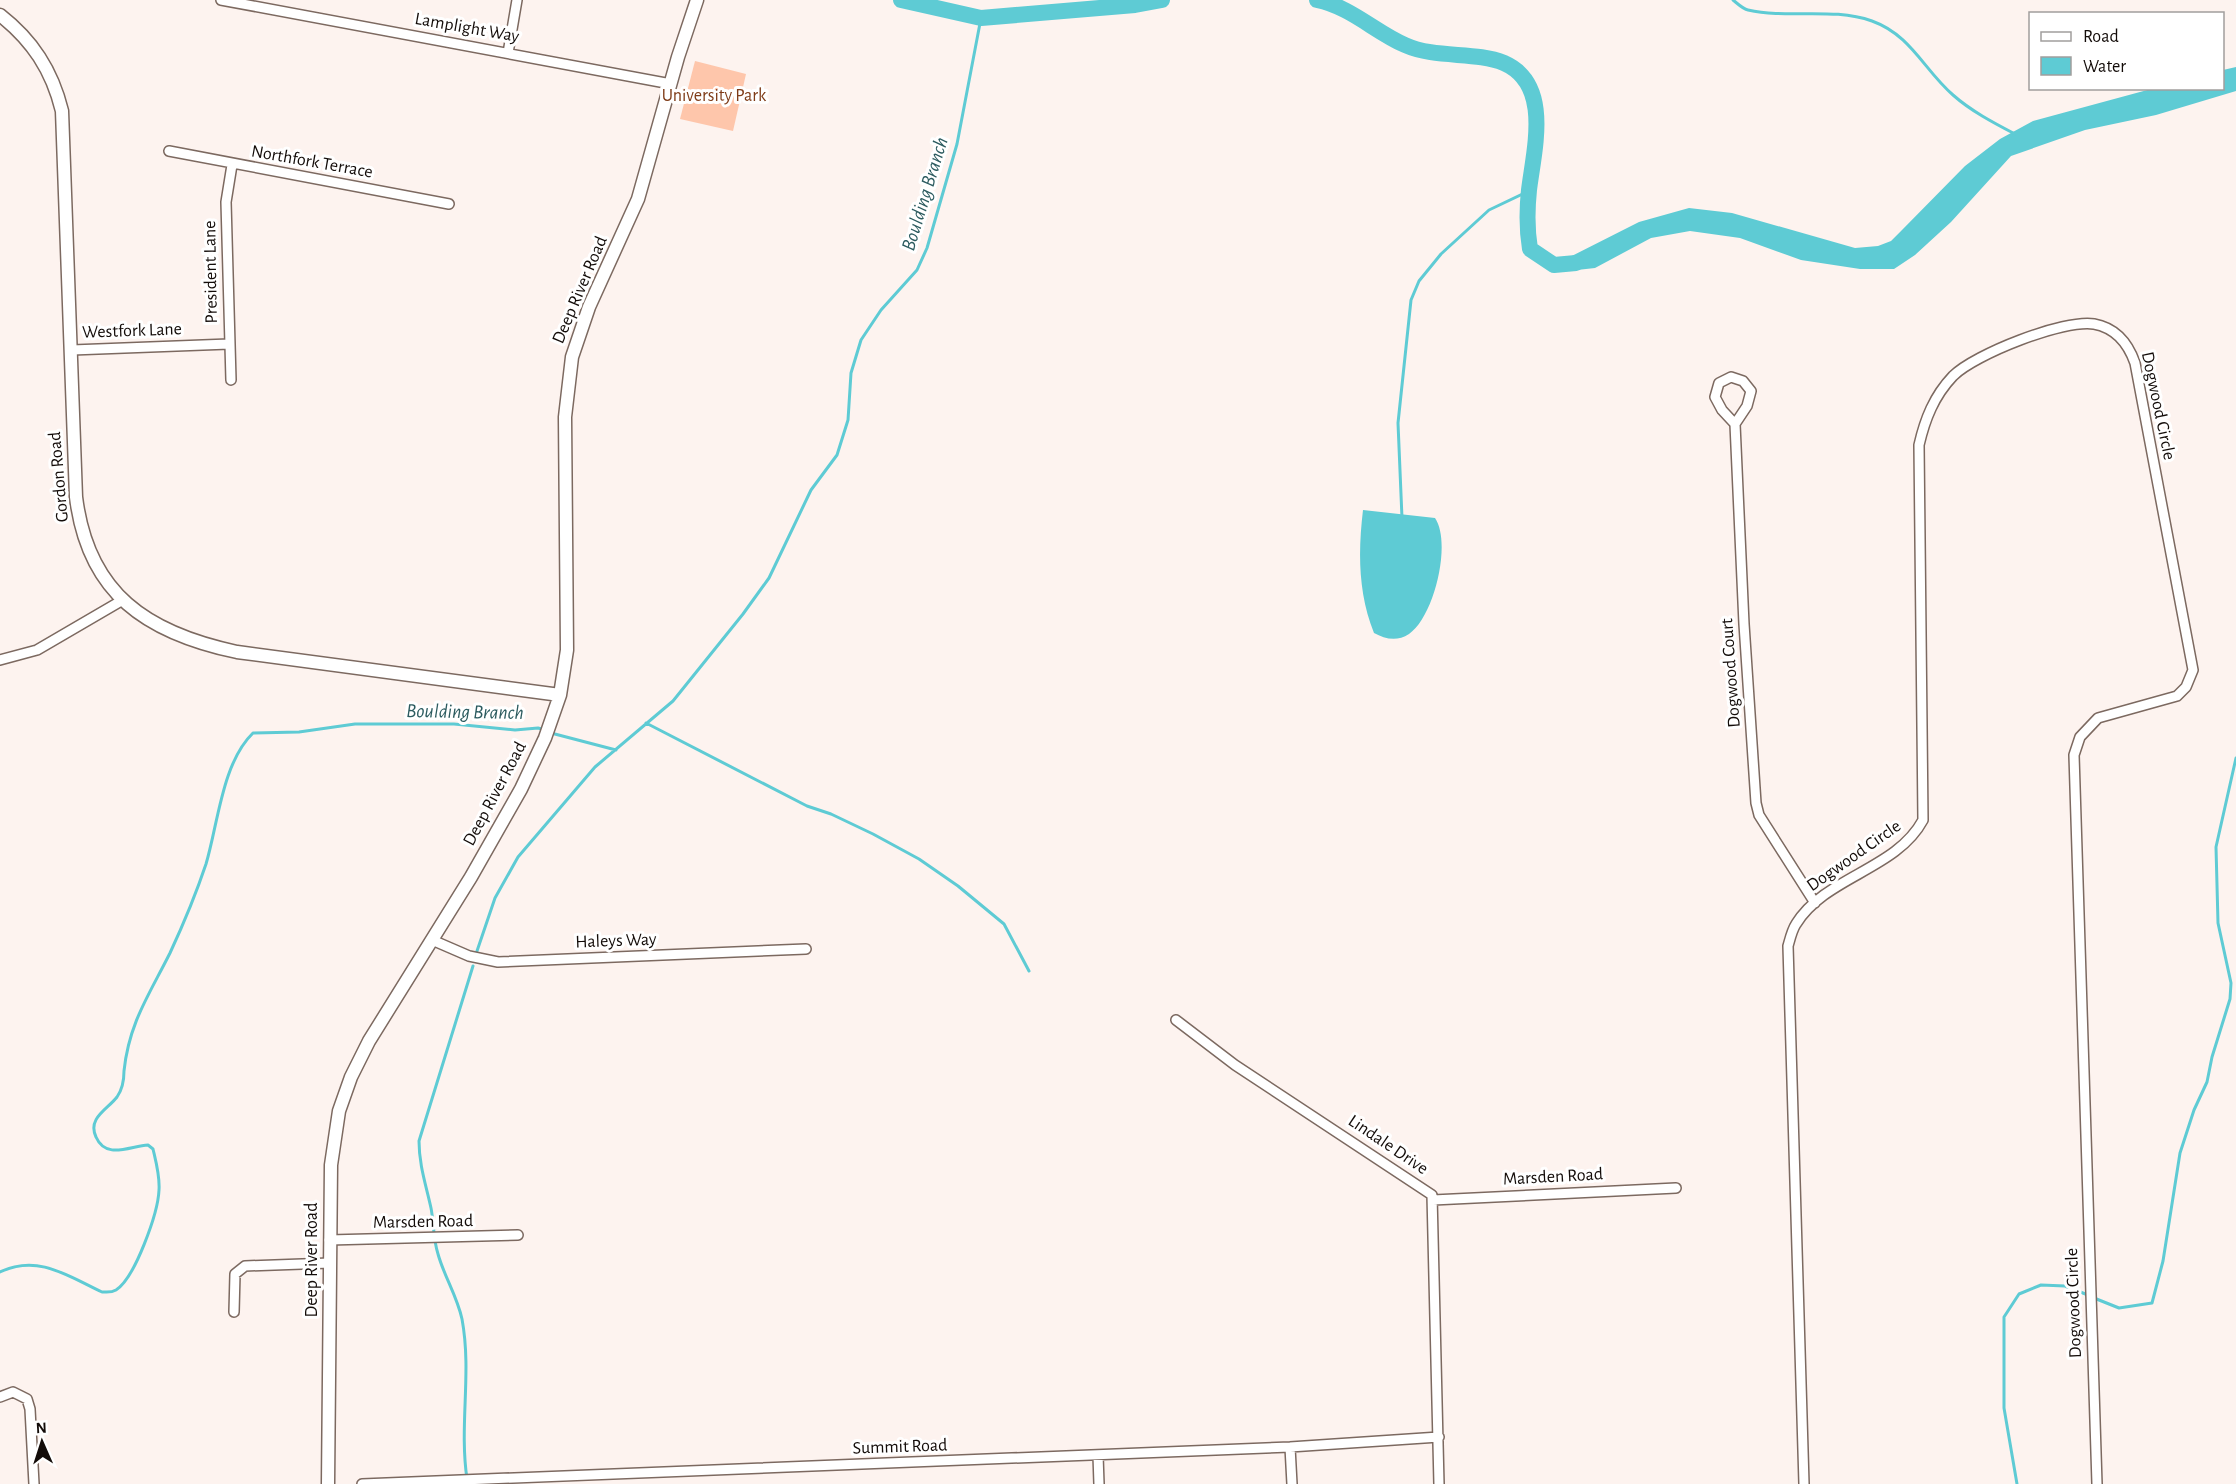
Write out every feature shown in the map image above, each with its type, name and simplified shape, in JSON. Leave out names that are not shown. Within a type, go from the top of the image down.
[{"type":"street","name":"Lamplight Way","points":[[221,0],[276,5],[671,84]]},
{"type":"street","points":[[508,52],[517,0]]},
{"type":"street","name":"Deep River Road","points":[[328,1484],[329,1240],[332,1146],[344,1094],[369,1041],[506,815],[545,738],[560,695],[567,650],[565,417],[569,372],[582,324],[638,200],[697,0]]},
{"type":"street","name":"Gordon Road","points":[[0,15],[26,37],[40,56],[54,85],[62,111],[72,350],[74,466],[78,513],[93,559],[122,601],[151,623],[170,633],[204,645],[237,652],[560,695]]},
{"type":"street","name":"Northfork Terrace","points":[[169,151],[232,165],[449,204]]},
{"type":"street","name":"President Lane","points":[[231,380],[226,202],[232,165]]},
{"type":"street","name":"Dogwood Circle","points":[[1804,1484],[1788,946],[1795,925],[1815,903],[1825,894],[1899,848],[1916,832],[1923,820],[1919,446],[1924,424],[1934,401],[1954,375],[1966,365],[2003,345],[2082,324],[2109,329],[2120,336],[2130,350],[2135,363],[2193,670],[2186,687],[2177,696],[2098,718],[2080,737],[2074,755],[2097,1484]]},
{"type":"street","name":"Westfork Lane","points":[[72,350],[229,344]]},
{"type":"street","points":[[1731,377],[1743,381],[1750,392],[1747,406],[1735,424],[1722,410],[1715,397],[1719,383],[1731,377]]},
{"type":"street","name":"Dogwood Court","points":[[1735,424],[1744,624],[1756,803],[1759,816],[1815,903]]},
{"type":"street","points":[[0,660],[36,650],[122,601]]},
{"type":"street","name":"Haleys Way","points":[[432,940],[469,956],[498,962],[806,949]]},
{"type":"street","name":"Lindale Drive","points":[[1176,1020],[1235,1065],[1432,1195],[1439,1484]]},
{"type":"street","name":"Marsden Road","points":[[1432,1200],[1676,1188]]},
{"type":"street","name":"Marsden Road","points":[[329,1240],[518,1236]]},
{"type":"street","points":[[234,1312],[235,1274],[245,1266],[330,1263]]},
{"type":"street","points":[[0,1397],[14,1392],[27,1399],[30,1409],[34,1484]]},
{"type":"street","name":"Summit Road","points":[[362,1484],[1290,1447],[1439,1437]]},
{"type":"street","points":[[1290,1447],[1292,1484]]},
{"type":"street","points":[[1098,1455],[1099,1484]]},
{"type":"green space","name":"University Park","points":[[695,61],[746,74],[733,131],[680,119]]},
{"type":"water","points":[[2236,67],[2236,91],[2156,115],[2085,130],[2011,156],[1951,222],[1915,255],[1894,269],[1860,269],[1801,260],[1740,238],[1690,231],[1651,238],[1595,268],[1568,271],[1559,270],[1554,265],[1639,222],[1689,208],[1732,213],[1855,248],[1878,246],[1891,241],[1965,166],[2000,139],[2033,121],[2147,90],[2224,90],[2224,70]]},
{"type":"water","points":[[1363,510],[1435,518],[1440,529],[1441,561],[1433,596],[1418,625],[1409,634],[1400,638],[1387,638],[1374,633],[1369,618],[1361,572],[1360,541]]},
{"type":"waterway","points":[[901,0],[981,18],[1135,5],[1162,0]]},
{"type":"waterway","points":[[919,6],[920,0]]},
{"type":"waterway","points":[[1317,0],[1341,8],[1405,45],[1429,52],[1493,59],[1519,73],[1529,86],[1536,119],[1528,205],[1530,249],[1554,265],[1576,263]]},
{"type":"waterway","points":[[1733,0],[1748,10],[1779,14],[1842,15],[1872,21],[1885,27],[1907,44],[1960,101],[2015,134]]},
{"type":"waterway","name":"Boulding Branch","points":[[477,951],[495,898],[518,857],[595,767],[673,701],[743,614],[769,578],[811,490],[837,455],[848,420],[851,373],[861,340],[881,310],[917,270],[927,248],[957,144],[981,18]]},
{"type":"waterway","points":[[1402,518],[1398,423],[1411,300],[1419,281],[1441,254],[1489,210],[1529,191]]},
{"type":"waterway","points":[[646,723],[807,806],[831,814],[919,859],[958,886],[1004,924],[1029,971]]},
{"type":"waterway","name":"Boulding Branch","points":[[0,1272],[27,1265],[40,1266],[65,1274],[102,1292],[112,1292],[131,1273],[138,1259],[158,1200],[158,1169],[153,1149],[148,1145],[119,1150],[106,1148],[96,1137],[94,1124],[120,1091],[130,1038],[135,1024],[170,953],[198,887],[206,864],[222,795],[234,760],[253,733],[299,732],[355,724],[454,724],[515,730],[538,728],[545,730]]},
{"type":"waterway","name":"Boulding Branch","points":[[551,733],[616,750]]},
{"type":"waterway","points":[[2094,1298],[2119,1308],[2152,1303],[2163,1261],[2180,1153],[2194,1110],[2207,1082],[2212,1057],[2230,999],[2231,983],[2218,923],[2216,847],[2236,758]]},
{"type":"waterway","points":[[467,1479],[464,1439],[465,1339],[457,1302],[436,1248],[431,1208],[421,1167],[419,1141],[473,966]]},
{"type":"waterway","points":[[2017,1484],[2004,1408],[2004,1317],[2019,1294],[2041,1285],[2065,1286],[2088,1295]]}]
